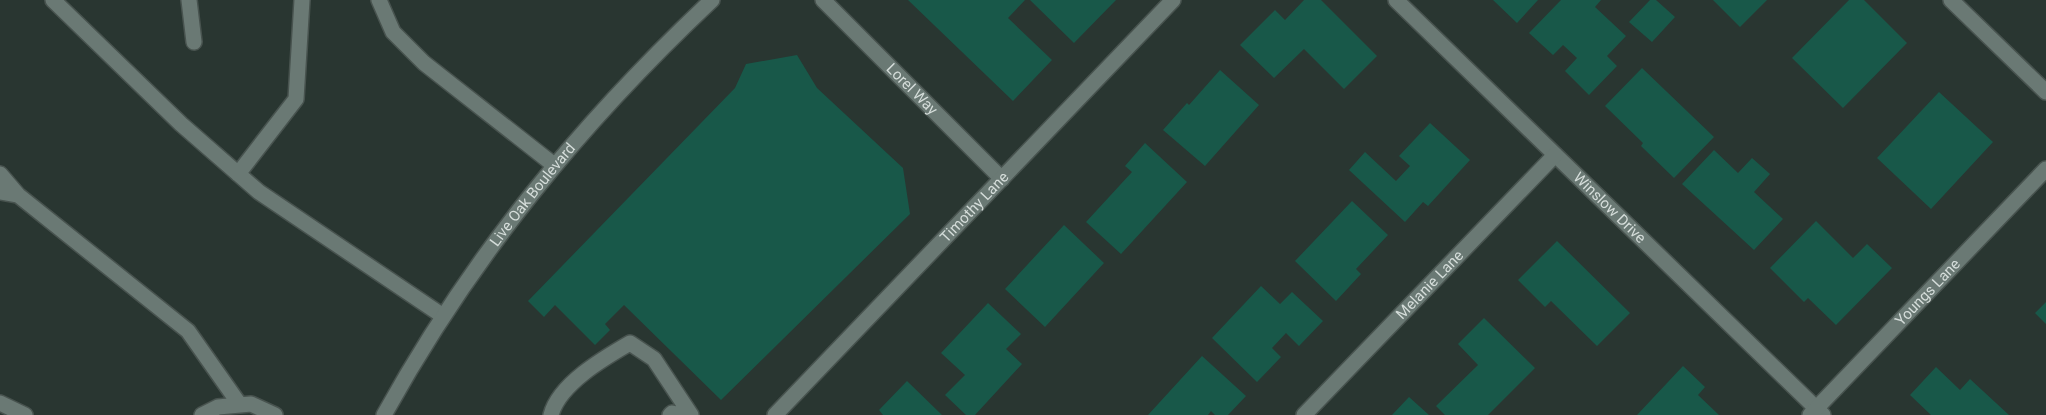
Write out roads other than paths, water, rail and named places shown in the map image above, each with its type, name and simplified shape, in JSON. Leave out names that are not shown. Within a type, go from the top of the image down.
[{"type":"street","points":[[53,0],[181,124],[259,192],[443,316]]},
{"type":"street","points":[[189,0],[194,42]]},
{"type":"street","points":[[238,174],[296,98],[302,0]]},
{"type":"street","points":[[380,0],[393,32],[424,63],[554,165]]},
{"type":"street","name":"Live Oak Boulevard","points":[[384,415],[443,316],[482,259],[554,165],[627,83],[712,0]]},
{"type":"street","name":"Lorel Way","points":[[823,0],[1002,179]]},
{"type":"street","name":"Timothy Lane","points":[[775,415],[1173,0]]},
{"type":"street","name":"Winslow Drive","points":[[1396,0],[1555,154],[1816,413]]},
{"type":"street","points":[[1951,0],[2046,92]]},
{"type":"street","name":"Melanie Lane","points":[[1304,415],[1555,154]]},
{"type":"street","name":"Youngs Lane","points":[[1816,413],[2046,169]]},
{"type":"street","points":[[0,174],[18,195],[188,331],[240,405]]},
{"type":"street","points":[[0,192],[18,195]]},
{"type":"street","points":[[551,415],[553,407],[580,376],[630,343],[654,359],[691,415]]},
{"type":"street","points":[[0,403],[25,415]]},
{"type":"street","points":[[202,415],[218,407],[251,404],[275,415]]},
{"type":"street","points":[[670,415],[681,415]]}]
